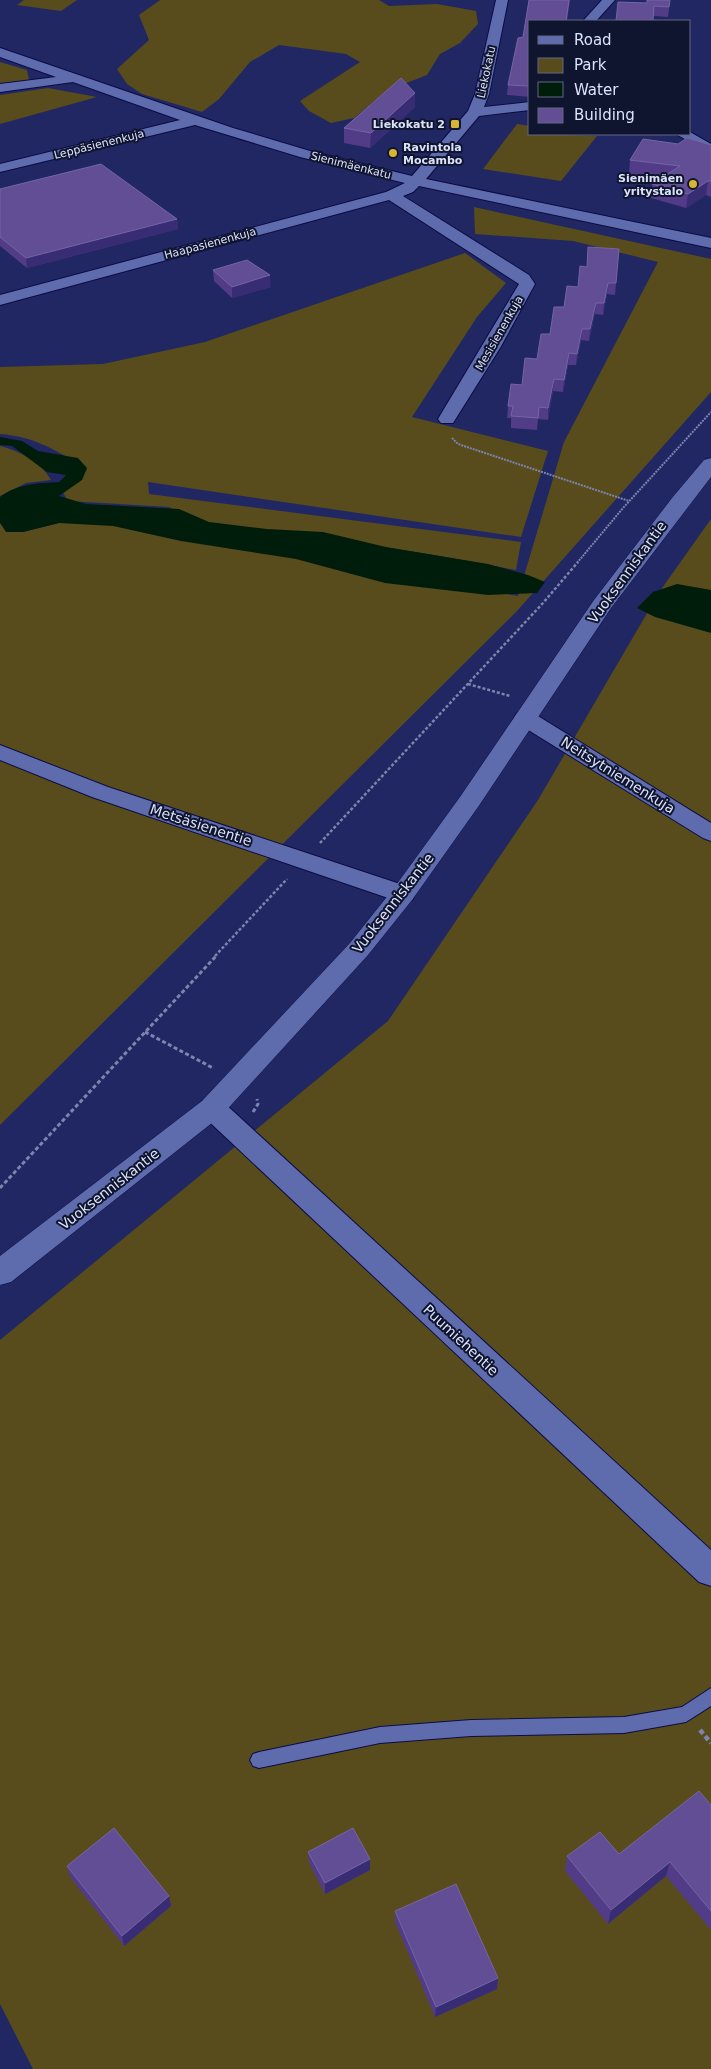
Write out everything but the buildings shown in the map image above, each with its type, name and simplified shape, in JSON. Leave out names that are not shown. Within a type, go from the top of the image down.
[{"type":"street","name":"Liekokatu","points":[[416,181],[475,112],[482,94],[502,0]]},
{"type":"street","points":[[590,20],[609,0]]},
{"type":"street","name":"Sienimäenkatu","points":[[0,52],[278,146],[416,181],[711,243]]},
{"type":"street","points":[[0,88],[74,78]]},
{"type":"street","points":[[475,112],[528,106]]},
{"type":"street","name":"Leppäsienenkuja","points":[[0,168],[199,120]]},
{"type":"street","points":[[685,135],[711,150]]},
{"type":"street","name":"Haapasienenkuja","points":[[0,300],[391,195],[408,189],[416,181]]},
{"type":"street","name":"Mesisienenkuja","points":[[391,195],[523,278],[527,284],[492,348],[447,419]]},
{"type":"street","name":"Vuoksenniskantie","points":[[0,1273],[212,1108],[359,949],[403,894],[469,802],[602,604],[679,502],[711,464]]},
{"type":"street","name":"Neitsytniemenkuja","points":[[526,718],[711,833]]},
{"type":"street","name":"Metsäsienentie","points":[[0,752],[100,792],[403,894]]},
{"type":"street","name":"Puumiehentie","points":[[212,1108],[711,1571]]},
{"type":"lane","points":[[259,1760],[380,1735],[471,1728],[624,1725],[686,1714],[711,1696]]},
{"type":"path","points":[[0,1188],[242,930],[304,860],[543,603],[629,501],[711,412]]},
{"type":"path","points":[[447,419],[449,434],[458,444],[629,501]]},
{"type":"green space","points":[[24,0],[77,0],[61,11],[17,5]]},
{"type":"green space","points":[[160,0],[379,0],[389,6],[437,4],[476,11],[478,24],[460,43],[440,54],[427,75],[386,91],[354,118],[331,123],[309,111],[300,101],[360,62],[346,54],[279,45],[250,62],[219,99],[202,112],[142,94],[127,84],[117,69],[149,40],[139,15]]},
{"type":"green space","points":[[0,62],[27,70],[29,80],[0,84]]},
{"type":"green space","points":[[48,88],[97,97],[0,124],[0,95]]},
{"type":"green space","points":[[517,124],[528,126],[528,135],[597,136],[561,181],[483,169]]},
{"type":"green space","points":[[474,207],[711,259],[711,392],[517,611],[0,1125],[0,523],[23,532],[59,523],[107,523],[159,530],[518,596],[564,442],[658,262],[573,241],[475,234]]},
{"type":"green space","points":[[465,253],[506,283],[477,317],[412,417],[548,451],[521,537],[148,482],[149,494],[521,542],[516,570],[385,547],[239,531],[214,525],[169,507],[68,501],[62,491],[87,470],[46,446],[24,438],[0,434],[0,367],[103,364],[205,342]]},
{"type":"green space","points":[[0,446],[29,458],[42,468],[51,480],[26,483],[0,496]]},
{"type":"green space","points":[[711,519],[711,2069],[33,2069],[0,2004],[0,1340],[388,1021],[538,800],[660,591]]},
{"type":"water","points":[[0,437],[22,441],[38,451],[78,458],[87,468],[82,480],[59,496],[86,504],[179,509],[209,522],[267,529],[323,532],[386,547],[488,564],[528,575],[545,582],[537,593],[488,595],[385,583],[296,559],[181,541],[113,526],[59,523],[23,532],[6,532],[0,523],[0,497],[13,489],[59,482],[66,475],[47,472],[12,446],[0,445]]},
{"type":"water","points":[[677,584],[711,590],[711,633],[655,617],[637,608],[653,592]]},
{"type":"place","name":"Liekokatu 2","points":[[455,124]]},
{"type":"place","name":"Ravintola Mocambo","points":[[393,153]]},
{"type":"place","name":"Sienimäen yritystalo","points":[[693,184]]}]
